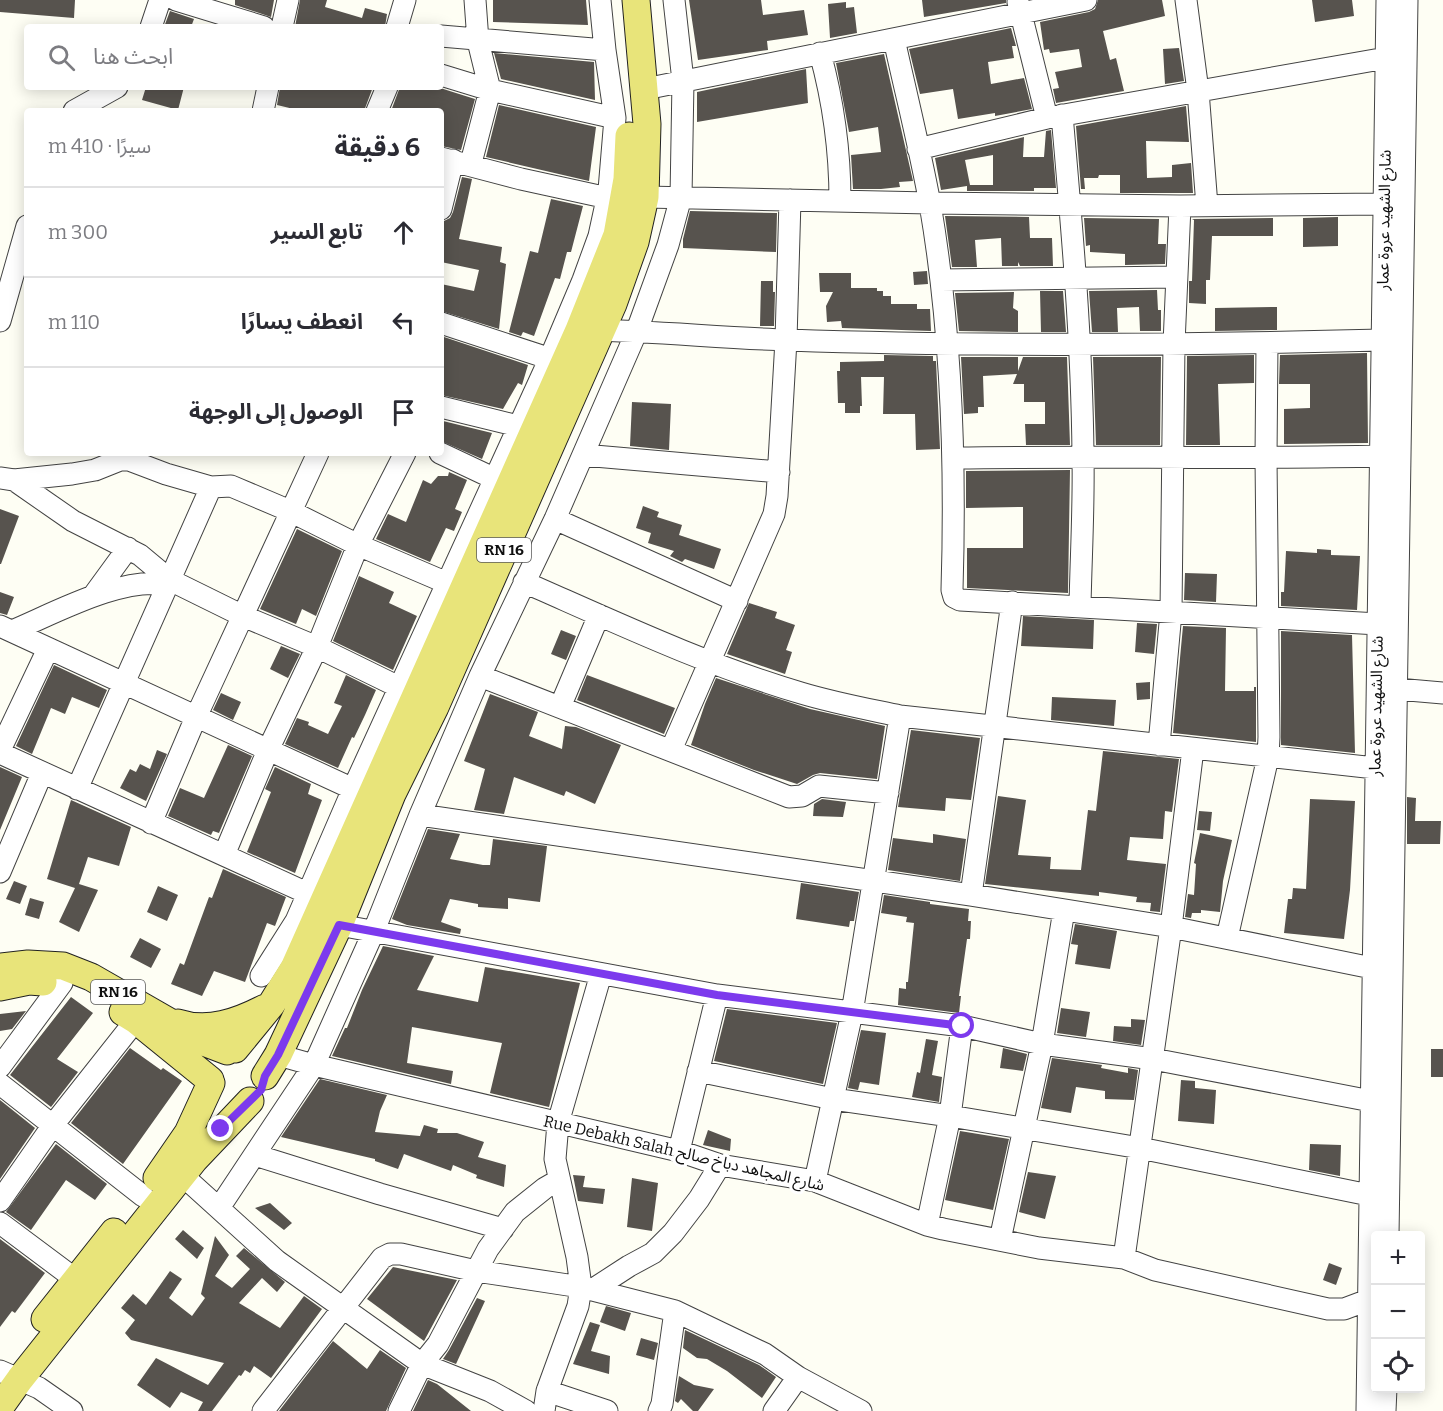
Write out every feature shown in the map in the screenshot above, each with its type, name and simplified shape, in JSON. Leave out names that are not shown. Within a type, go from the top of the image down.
[{"type":"main road","name":"RN 16","points":[[590,330],[617,235],[627,179],[630,128],[618,0]]},
{"type":"main road","name":"RN 16","points":[[0,987],[29,981],[62,983],[231,1050],[271,1005],[294,968],[316,897],[407,691],[565,364],[590,330],[635,242],[645,197],[647,124],[636,0]]},
{"type":"main road","name":"RN 16","points":[[271,1065],[339,925],[392,794],[435,707],[565,364]]},
{"type":"main road","name":"RN 16","points":[[0,968],[28,964],[63,966],[92,977],[149,1018],[210,1082]]},
{"type":"main road","points":[[149,1018],[204,1027],[225,1025],[246,1018],[271,1005]]},
{"type":"main road","points":[[0,1407],[6,1375],[75,1279],[143,1196],[184,1141],[197,1117],[210,1082],[213,1063],[219,1056],[231,1050],[252,1053],[263,1067],[271,1065]]},
{"type":"main road","points":[[6,1375],[221,1129],[261,1090],[271,1065]]},
{"type":"main road","points":[[210,1082],[222,1099],[231,1103],[250,1101]]},
{"type":"street","points":[[152,24],[160,0]]},
{"type":"street","points":[[176,0],[254,24]]},
{"type":"street","points":[[283,24],[288,0]]},
{"type":"street","points":[[398,24],[405,0]]},
{"type":"street","points":[[474,166],[472,159],[490,90],[478,41],[475,0]]},
{"type":"street","points":[[7,479],[73,521],[128,548],[153,564],[169,582],[317,647],[407,691],[447,583],[518,426],[565,364],[587,269],[599,236],[608,198],[615,118],[604,50],[600,0]]},
{"type":"street","points":[[219,1208],[314,1065],[373,933],[420,815],[480,676],[555,519],[636,333],[668,245],[681,197],[683,81],[674,0]]},
{"type":"street","points":[[645,88],[894,39],[1020,7],[1086,0]]},
{"type":"street","points":[[1186,0],[1198,91],[1207,206]]},
{"type":"street","name":"شارع الشهيد عروة عمار","points":[[1367,1411],[1386,0]]},
{"type":"street","name":"شارع الشهيد عروة عمار","points":[[1388,1231],[1407,0]]},
{"type":"street","points":[[1020,7],[1054,116],[1070,204],[1076,279],[1083,456],[1080,606]]},
{"type":"street","points":[[444,36],[604,50]]},
{"type":"street","points":[[894,39],[930,203],[947,344],[955,458],[953,594],[960,600],[1378,624]]},
{"type":"street","points":[[820,53],[837,126],[840,201]]},
{"type":"street","points":[[918,149],[1054,116],[1386,58]]},
{"type":"street","points":[[444,76],[490,90],[615,118]]},
{"type":"street","points":[[79,108],[112,90]]},
{"type":"street","points":[[264,108],[267,90]]},
{"type":"street","points":[[378,108],[386,90]]},
{"type":"street","points":[[444,184],[447,159],[521,179],[608,198]]},
{"type":"street","points":[[645,197],[1180,206],[1384,204]]},
{"type":"street","points":[[671,750],[770,527],[777,496],[786,340],[790,200]]},
{"type":"street","points":[[1159,745],[1171,612],[1173,344],[1180,206]]},
{"type":"street","points":[[0,321],[24,237]]},
{"type":"street","points":[[940,280],[1176,277]]},
{"type":"street","points":[[444,324],[565,364]]},
{"type":"street","points":[[590,330],[786,340],[947,344],[1079,345],[1382,340]]},
{"type":"street","points":[[1227,938],[1268,757],[1270,718],[1266,458],[1267,343]]},
{"type":"street","points":[[444,408],[518,426]]},
{"type":"street","points":[[444,455],[493,478]]},
{"type":"street","points":[[583,455],[778,472]]},
{"type":"street","points":[[151,823],[196,717],[317,456]]},
{"type":"street","points":[[224,855],[268,750],[317,647],[358,545],[403,456]]},
{"type":"street","points":[[955,458],[1381,456]]},
{"type":"street","points":[[7,479],[95,470],[120,460],[129,460],[211,487],[231,486],[447,583]]},
{"type":"street","points":[[47,503],[53,476]]},
{"type":"street","points":[[77,789],[211,487]]},
{"type":"street","points":[[555,519],[737,601]]},
{"type":"street","points":[[93,596],[128,548]]},
{"type":"street","points":[[6,629],[93,596],[136,584],[169,582]]},
{"type":"street","points":[[524,582],[710,662],[803,694],[900,716],[1375,768]]},
{"type":"street","points":[[971,895],[1012,602]]},
{"type":"street","points":[[560,707],[599,615]]},
{"type":"street","points":[[6,629],[361,793]]},
{"type":"street","points":[[48,649],[0,751],[42,773],[316,897],[296,921],[261,976]]},
{"type":"street","points":[[480,676],[789,797],[802,796],[819,786],[888,793]]},
{"type":"street","points":[[1397,689],[1443,693]]},
{"type":"street","points":[[815,1181],[852,1013],[900,716]]},
{"type":"street","points":[[1124,1258],[1171,927],[1193,748]]},
{"type":"street","points":[[0,872],[42,773]]},
{"type":"street","points":[[420,815],[971,895],[1171,927],[1372,968]]},
{"type":"street","points":[[1000,1240],[1042,1044],[1064,910]]},
{"type":"street","points":[[339,925],[717,995],[962,1026],[1042,1044],[1153,1059],[1371,1101]]},
{"type":"street","points":[[586,1288],[555,1159],[558,1123],[601,974]]},
{"type":"street","points":[[0,1067],[62,983]]},
{"type":"street","points":[[679,1151],[717,995]]},
{"type":"street","points":[[0,1201],[53,1125],[149,1018]]},
{"type":"street","points":[[927,1225],[950,1116],[962,1026]]},
{"type":"street","name":"Rue Debakh Salah,شارع المجاهد دباخ صالح","points":[[271,1065],[314,1065],[679,1151],[720,1165],[815,1181],[927,1225],[1039,1248],[1124,1258],[1155,1270],[1328,1309],[1352,1308],[1368,1300]]},
{"type":"street","points":[[698,1071],[833,1099],[1140,1148],[1369,1195]]},
{"type":"street","points":[[0,1084],[143,1196]]},
{"type":"street","points":[[255,1155],[503,1229]]},
{"type":"street","points":[[607,1411],[546,1401],[586,1288],[653,1254],[699,1199],[720,1165]]},
{"type":"street","points":[[182,1175],[277,1261],[422,1364],[490,1391],[526,1411]]},
{"type":"street","points":[[399,1411],[422,1364],[438,1344],[488,1249],[515,1212],[559,1180]]},
{"type":"street","points":[[0,1223],[75,1279]]},
{"type":"street","points":[[263,1411],[382,1258],[390,1254],[428,1258],[476,1271],[586,1288],[675,1311],[765,1354],[798,1377],[861,1411]]},
{"type":"street","points":[[665,1409],[675,1311]]},
{"type":"street","points":[[6,1375],[39,1388],[72,1411]]},
{"type":"street","points":[[774,1411],[798,1377]]},
{"type":"street","points":[[1385,1411],[1386,1393]]},
{"type":"building","points":[[0,0],[75,0],[74,18],[0,12]]},
{"type":"building","points":[[235,0],[274,0],[271,17],[235,5]]},
{"type":"building","points":[[300,0],[327,0],[325,7],[362,18],[365,8],[387,14],[385,24],[296,24]]},
{"type":"building","points":[[493,0],[586,0],[588,25],[493,22]]},
{"type":"building","points":[[689,0],[761,0],[763,15],[804,10],[808,35],[767,41],[768,50],[698,60]]},
{"type":"building","points":[[922,0],[1006,0],[1006,3],[924,17]]},
{"type":"building","points":[[1098,0],[1162,0],[1165,16],[1103,31],[1110,60],[1116,58],[1124,91],[1056,103],[1053,89],[1059,88],[1055,72],[1082,67],[1079,49],[1050,53],[1049,49],[1044,50],[1040,22],[1089,12],[1095,9]]},
{"type":"building","points":[[1312,0],[1352,0],[1354,16],[1315,22]]},
{"type":"building","points":[[846,2],[846,8],[854,7],[857,33],[830,38],[828,4]]},
{"type":"building","points":[[170,11],[194,19],[192,24],[165,24]]},
{"type":"building","points":[[1011,28],[1016,46],[1012,46],[1014,58],[988,62],[991,84],[1024,78],[1032,109],[995,116],[995,113],[958,119],[953,89],[920,94],[909,49]]},
{"type":"building","points":[[1179,48],[1184,81],[1165,84],[1163,49]]},
{"type":"building","points":[[494,53],[594,62],[595,100],[501,79]]},
{"type":"building","points":[[884,54],[913,181],[899,182],[900,187],[853,189],[851,155],[881,152],[878,127],[849,132],[836,63]]},
{"type":"building","points":[[806,69],[808,103],[697,122],[697,92]]},
{"type":"building","points":[[444,89],[475,99],[461,150],[444,147],[444,108],[392,108],[399,90]]},
{"type":"building","points":[[145,90],[183,90],[179,108],[142,100]]},
{"type":"building","points":[[280,90],[372,90],[365,108],[290,108],[277,105]]},
{"type":"building","points":[[499,105],[596,127],[589,181],[486,157]]},
{"type":"building","points":[[1186,106],[1189,142],[1146,141],[1147,178],[1172,177],[1172,165],[1191,163],[1193,193],[1120,193],[1120,175],[1084,178],[1085,189],[1081,189],[1076,126]]},
{"type":"building","points":[[1051,130],[1056,188],[1034,188],[1034,191],[967,191],[967,186],[941,190],[935,158],[1024,137],[1023,157],[1044,157],[1046,131]],"holes":[[[993,155],[993,185],[970,185],[965,160]]]},
{"type":"building","points":[[462,177],[472,179],[459,239],[502,247],[500,262],[506,264],[499,329],[444,312],[444,285],[474,291],[479,270],[444,263],[444,221],[450,218]]},
{"type":"building","points":[[551,199],[583,206],[571,252],[567,252],[560,279],[555,278],[534,336],[523,332],[521,336],[509,332],[530,251],[538,253]]},
{"type":"building","points":[[690,211],[777,213],[776,252],[683,248]]},
{"type":"building","points":[[945,216],[1029,217],[1030,238],[1052,238],[1053,266],[1020,266],[1018,262],[1018,266],[1002,266],[1001,238],[975,240],[977,267],[952,267]]},
{"type":"building","points":[[1338,217],[1338,246],[1303,247],[1303,218]]},
{"type":"building","points":[[1084,218],[1159,219],[1158,244],[1166,244],[1165,264],[1125,265],[1125,254],[1090,252],[1090,245],[1086,246]]},
{"type":"building","points":[[1273,218],[1273,236],[1212,236],[1210,280],[1206,280],[1206,304],[1189,303],[1189,281],[1192,281],[1194,220],[1192,219]]},
{"type":"building","points":[[927,271],[928,284],[914,285],[913,272]]},
{"type":"building","points":[[819,273],[851,273],[851,288],[877,288],[877,291],[883,291],[883,296],[891,296],[891,304],[917,304],[917,309],[930,309],[931,331],[842,328],[841,321],[827,322],[826,306],[833,292],[820,292]]},
{"type":"building","points":[[761,281],[773,281],[774,326],[760,326]]},
{"type":"building","points":[[1157,290],[1158,310],[1161,310],[1161,331],[1140,331],[1139,307],[1117,308],[1118,332],[1092,332],[1089,291]]},
{"type":"building","points":[[1040,291],[1063,291],[1066,332],[1041,332]]},
{"type":"building","points":[[1014,292],[1013,308],[1018,311],[1018,332],[959,331],[955,293]]},
{"type":"building","points":[[1277,307],[1277,330],[1215,331],[1215,308]]},
{"type":"building","points":[[444,337],[528,365],[522,385],[518,383],[503,409],[444,396]]},
{"type":"building","points":[[1367,353],[1368,443],[1284,444],[1284,409],[1310,408],[1310,384],[1279,384],[1280,355]]},
{"type":"building","points":[[884,355],[933,356],[933,361],[936,361],[940,449],[916,450],[915,414],[883,414],[884,377],[861,377],[862,406],[860,406],[860,413],[845,413],[845,403],[838,403],[837,371],[840,371],[840,362],[884,361]]},
{"type":"building","points":[[1254,355],[1254,383],[1218,384],[1220,445],[1186,445],[1187,356]]},
{"type":"building","points":[[961,357],[1018,357],[1018,371],[1023,357],[1067,357],[1070,445],[1026,445],[1025,424],[1045,424],[1045,402],[1024,402],[1024,384],[1013,384],[1017,374],[983,376],[984,407],[978,407],[978,413],[964,414]]},
{"type":"building","points":[[1093,357],[1161,357],[1160,445],[1096,445]]},
{"type":"building","points":[[632,402],[671,404],[669,450],[630,446]]},
{"type":"building","points":[[444,421],[492,433],[482,459],[444,442]]},
{"type":"building","points":[[1070,470],[1068,593],[967,588],[967,548],[1023,548],[1023,507],[966,508],[966,471]]},
{"type":"building","points":[[449,472],[467,480],[455,509],[462,512],[454,531],[446,528],[430,562],[376,539],[388,514],[406,522],[423,480],[431,484],[438,476],[448,476]]},
{"type":"building","points":[[643,506],[659,512],[657,517],[682,525],[679,535],[721,549],[714,569],[685,559],[682,562],[670,556],[674,551],[648,543],[651,533],[636,528]]},
{"type":"building","points":[[0,509],[19,516],[1,564],[0,564]]},
{"type":"building","points":[[297,529],[342,551],[316,616],[302,609],[296,624],[260,609]]},
{"type":"building","points":[[1317,549],[1331,550],[1331,555],[1360,556],[1357,610],[1281,606],[1286,551],[1317,553]]},
{"type":"building","points":[[1185,573],[1217,574],[1216,602],[1184,600]]},
{"type":"building","points":[[359,576],[394,592],[389,603],[417,616],[393,670],[333,641]]},
{"type":"building","points":[[0,592],[14,597],[7,615],[0,613]]},
{"type":"building","points":[[749,603],[777,612],[775,618],[795,625],[786,650],[792,652],[785,674],[727,654]]},
{"type":"building","points":[[1023,616],[1094,620],[1093,649],[1021,646]]},
{"type":"building","points":[[1137,623],[1157,624],[1154,654],[1135,652]]},
{"type":"building","points":[[1183,626],[1226,628],[1225,691],[1254,691],[1256,687],[1256,742],[1173,733]]},
{"type":"building","points":[[561,630],[576,636],[566,660],[551,654]]},
{"type":"building","points":[[1281,631],[1352,635],[1355,753],[1281,745]]},
{"type":"building","points":[[281,646],[300,654],[288,678],[270,669]]},
{"type":"building","points":[[54,665],[107,690],[99,708],[72,697],[65,714],[51,708],[32,754],[16,746]]},
{"type":"building","points":[[346,675],[376,690],[338,768],[285,744],[297,718],[309,722],[308,725],[328,734],[342,706],[334,703]]},
{"type":"building","points":[[587,675],[675,708],[664,734],[577,700]]},
{"type":"building","points":[[716,678],[810,709],[885,726],[877,779],[820,773],[797,784],[691,745]]},
{"type":"building","points":[[1150,682],[1150,699],[1137,700],[1136,683]]},
{"type":"building","points":[[221,693],[241,702],[233,720],[213,710]]},
{"type":"building","points":[[490,694],[538,712],[529,736],[562,749],[565,726],[576,727],[621,745],[595,804],[566,791],[564,796],[514,777],[504,814],[474,810],[485,769],[464,761]]},
{"type":"building","points":[[1052,697],[1116,700],[1114,726],[1051,720]]},
{"type":"building","points":[[911,730],[980,738],[971,800],[946,798],[945,811],[898,807]]},
{"type":"building","points":[[228,745],[252,756],[219,833],[213,831],[211,835],[168,816],[180,788],[204,798]]},
{"type":"building","points":[[157,750],[167,754],[146,801],[120,788],[130,769],[136,772],[140,764],[150,769]]},
{"type":"building","points":[[1103,751],[1179,759],[1172,812],[1165,811],[1163,839],[1130,837],[1127,860],[1166,864],[1160,912],[1150,911],[1151,903],[1136,902],[1137,897],[1099,892],[1099,896],[985,884],[998,796],[1026,800],[1018,855],[1051,857],[1050,869],[1081,870],[1088,810],[1096,811]]},
{"type":"building","points":[[0,767],[22,777],[0,830]]},
{"type":"building","points":[[275,767],[311,784],[308,794],[322,800],[295,873],[247,852],[271,792],[265,789]]},
{"type":"building","points":[[1407,797],[1416,798],[1415,821],[1441,821],[1440,844],[1407,844]]},
{"type":"building","points":[[822,799],[846,802],[843,817],[813,816],[814,804]]},
{"type":"building","points":[[1310,799],[1355,801],[1350,890],[1344,939],[1284,933],[1288,899],[1292,899],[1293,888],[1306,889]]},
{"type":"building","points":[[71,800],[131,827],[119,866],[88,857],[79,884],[98,890],[79,932],[59,922],[75,888],[47,879]]},
{"type":"building","points":[[1199,811],[1212,812],[1210,831],[1197,830]]},
{"type":"building","points":[[428,829],[460,834],[450,859],[483,865],[490,865],[493,839],[547,846],[540,902],[508,898],[508,909],[478,907],[478,904],[450,899],[441,922],[461,929],[460,934],[407,925],[392,919]]},
{"type":"building","points":[[1200,833],[1232,840],[1223,881],[1220,912],[1201,910],[1201,913],[1192,913],[1191,918],[1185,917],[1188,894],[1194,895],[1196,864],[1194,863]]},
{"type":"building","points":[[933,834],[966,839],[960,881],[888,870],[893,838],[933,843]]},
{"type":"building","points":[[223,869],[286,897],[275,926],[267,923],[245,982],[214,971],[202,996],[171,984],[180,963],[184,965],[209,897],[212,898]]},
{"type":"building","points":[[14,881],[27,886],[20,904],[6,899]]},
{"type":"building","points":[[801,883],[859,892],[854,921],[850,921],[849,927],[796,919]]},
{"type":"building","points":[[158,886],[178,895],[167,921],[147,912]]},
{"type":"building","points":[[884,895],[969,909],[970,939],[967,939],[959,996],[961,996],[959,1013],[898,1005],[899,988],[906,989],[906,982],[908,982],[914,923],[906,922],[907,917],[881,913]]},
{"type":"building","points":[[30,898],[44,902],[39,919],[25,915]]},
{"type":"building","points":[[1075,924],[1117,931],[1110,969],[1075,964],[1078,945],[1071,944]]},
{"type":"building","points":[[140,938],[161,949],[151,968],[130,957]]},
{"type":"building","points":[[383,946],[434,956],[417,990],[478,1002],[485,967],[580,983],[549,1107],[490,1093],[502,1043],[412,1027],[407,1063],[453,1071],[451,1084],[332,1056],[347,1028]]},
{"type":"building","points":[[71,997],[93,1013],[57,1059],[78,1072],[51,1107],[10,1075]]},
{"type":"building","points":[[1061,1008],[1090,1012],[1086,1037],[1057,1033]]},
{"type":"building","points":[[727,1009],[837,1023],[823,1084],[714,1061]]},
{"type":"building","points":[[26,1011],[12,1029],[0,1031],[0,1014]]},
{"type":"building","points":[[1131,1019],[1145,1020],[1141,1045],[1113,1041],[1114,1026],[1131,1027]]},
{"type":"building","points":[[861,1030],[886,1033],[879,1085],[860,1082],[858,1090],[848,1088]]},
{"type":"building","points":[[926,1039],[938,1041],[932,1075],[942,1077],[939,1102],[912,1097],[917,1072],[920,1073]]},
{"type":"building","points":[[130,1048],[161,1070],[163,1068],[182,1081],[123,1164],[71,1123]]},
{"type":"building","points":[[1003,1048],[1027,1054],[1023,1071],[1000,1068]]},
{"type":"building","points":[[1431,1049],[1443,1049],[1443,1077],[1431,1077]]},
{"type":"building","points":[[1052,1058],[1102,1065],[1101,1068],[1128,1073],[1128,1068],[1138,1070],[1134,1100],[1105,1099],[1105,1091],[1076,1087],[1071,1113],[1041,1108]]},
{"type":"building","points":[[320,1079],[387,1095],[375,1132],[420,1136],[424,1125],[438,1129],[437,1133],[457,1133],[484,1142],[478,1157],[506,1165],[504,1187],[476,1178],[477,1175],[453,1165],[451,1171],[404,1154],[398,1169],[375,1161],[375,1159],[281,1137]]},
{"type":"building","points":[[1181,1080],[1195,1081],[1195,1088],[1216,1090],[1214,1124],[1178,1121]]},
{"type":"building","points":[[0,1100],[35,1128],[0,1179]]},
{"type":"building","points":[[708,1130],[731,1139],[730,1151],[703,1145]]},
{"type":"building","points":[[960,1131],[1009,1139],[993,1210],[945,1200]]},
{"type":"building","points":[[56,1144],[107,1184],[95,1200],[66,1180],[31,1230],[6,1212]]},
{"type":"building","points":[[1310,1144],[1341,1145],[1340,1176],[1309,1170]]},
{"type":"building","points":[[1028,1172],[1056,1176],[1045,1219],[1019,1212]]},
{"type":"building","points":[[573,1175],[585,1176],[583,1187],[605,1189],[603,1204],[578,1201]]},
{"type":"building","points":[[632,1178],[658,1183],[652,1231],[627,1227]]},
{"type":"building","points":[[270,1203],[292,1223],[284,1230],[255,1208]]},
{"type":"building","points":[[183,1230],[204,1248],[197,1259],[175,1239]]},
{"type":"building","points":[[215,1236],[229,1255],[215,1276],[232,1288],[250,1269],[236,1256],[244,1248],[285,1282],[277,1292],[262,1278],[239,1303],[280,1328],[304,1296],[322,1309],[271,1378],[254,1366],[250,1373],[245,1370],[241,1376],[239,1375],[212,1411],[198,1411],[203,1402],[181,1392],[170,1408],[137,1385],[156,1358],[208,1385],[224,1363],[131,1340],[125,1333],[135,1320],[121,1308],[133,1294],[146,1305],[170,1271],[182,1279],[169,1298],[192,1316],[205,1298],[201,1294]]},
{"type":"building","points":[[0,1239],[45,1273],[15,1313],[12,1311],[0,1327]]},
{"type":"building","points":[[1329,1263],[1342,1268],[1336,1285],[1323,1280]]},
{"type":"building","points":[[393,1267],[457,1280],[424,1341],[367,1299]]},
{"type":"building","points":[[477,1298],[485,1301],[456,1364],[443,1359],[449,1350]]},
{"type":"building","points":[[606,1306],[631,1313],[625,1331],[600,1322]]},
{"type":"building","points":[[590,1322],[600,1325],[591,1351],[610,1356],[609,1374],[573,1364]]},
{"type":"building","points":[[685,1330],[759,1365],[776,1377],[762,1398],[727,1371],[707,1359],[697,1358],[683,1348]]},
{"type":"building","points":[[641,1338],[658,1343],[654,1360],[636,1355]]},
{"type":"building","points":[[333,1341],[367,1369],[380,1350],[406,1368],[386,1411],[279,1411]]},
{"type":"building","points":[[679,1376],[694,1385],[714,1389],[698,1411],[693,1411],[681,1399],[678,1403],[675,1401]]},
{"type":"building","points":[[428,1380],[437,1384],[471,1411],[413,1411]]},
{"type":"route","points":[[221,1129],[261,1090],[265,1076],[278,1055],[339,925],[717,995],[962,1026]]}]
